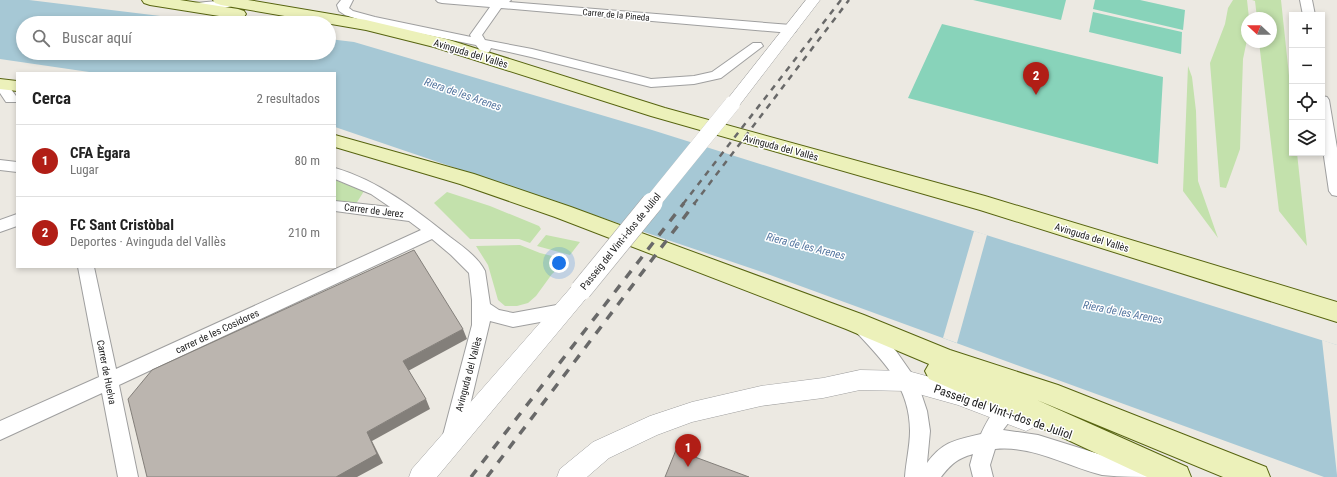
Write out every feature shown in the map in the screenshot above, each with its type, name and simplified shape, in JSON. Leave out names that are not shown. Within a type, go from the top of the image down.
[{"type":"main road","points":[[150,0],[257,16]]},
{"type":"main road","name":"Avinguda del Vallès","points":[[221,0],[239,1],[318,16]]},
{"type":"main road","name":"Avinguda del Vallès","points":[[336,19],[478,48],[494,60],[658,112],[985,204],[1337,312]]},
{"type":"main road","name":"Avinguda del Vallès","points":[[336,28],[375,36],[465,60],[767,155],[985,215],[1337,325]]},
{"type":"main road","points":[[0,72],[16,74]]},
{"type":"main road","points":[[0,84],[11,95]]},
{"type":"main road","points":[[336,140],[399,158],[514,194],[855,322],[945,359],[1049,393],[1086,407],[1256,477]]},
{"type":"main road","points":[[336,155],[400,170],[454,185],[509,203],[882,346],[1012,409],[1176,476]]},
{"type":"street","name":"Avinguda del Vallès","points":[[347,0],[343,5],[343,9],[349,13],[478,48],[532,53],[651,83],[694,80],[716,75],[757,46]]},
{"type":"street","name":"Carrer de la Pineda","points":[[442,0],[502,2],[791,29]]},
{"type":"street","name":"Passeig del Vint-i-dos de Juliol","points":[[421,477],[581,290],[732,104],[813,0]]},
{"type":"street","points":[[1306,0],[1308,12]]},
{"type":"street","points":[[192,6],[220,6],[239,1]]},
{"type":"street","points":[[478,48],[476,35],[502,2]]},
{"type":"street","points":[[1325,118],[1337,191]]},
{"type":"street","points":[[0,165],[16,167]]},
{"type":"street","name":"Avinguda del Vallès","points":[[336,173],[376,190],[413,215],[434,231],[477,271],[482,308],[481,325],[451,441]]},
{"type":"street","name":"Carrer de Jerez","points":[[336,206],[413,215]]},
{"type":"street","points":[[0,226],[16,220]]},
{"type":"street","name":"carrer de les Cosidores","points":[[0,431],[434,231]]},
{"type":"street","name":"Carrer de Huelva","points":[[86,268],[128,477]]},
{"type":"street","points":[[482,308],[495,316],[513,320],[562,311]]},
{"type":"street","points":[[855,322],[882,346],[908,381],[920,430],[915,477]]},
{"type":"street","name":"Passeig del Vint-i-dos de Juliol","points":[[569,477],[601,450],[650,427],[692,412],[761,396],[823,388],[860,380],[908,381],[1012,409]]},
{"type":"street","points":[[983,477],[980,465],[995,425],[1012,409],[1034,402],[1050,405],[1122,432],[1214,461]]},
{"type":"street","points":[[929,477],[943,458],[955,450],[988,441],[1007,439],[1038,444],[1102,465],[1176,476]]},
{"type":"green space","points":[[973,0],[1066,0],[1061,20]]},
{"type":"green space","points":[[1095,0],[1140,0],[1185,10],[1183,30],[1093,9]]},
{"type":"green space","points":[[1233,0],[1247,0],[1248,12],[1241,12],[1241,48],[1245,48],[1243,59],[1240,149],[1226,188],[1220,187],[1210,63],[1225,24],[1228,8]]},
{"type":"green space","points":[[1252,0],[1281,0],[1289,76],[1289,156],[1297,156],[1307,246],[1279,211],[1260,48],[1277,48],[1277,12],[1256,12],[1255,1]]},
{"type":"green space","points":[[1093,12],[1182,32],[1181,54],[1089,32]]},
{"type":"green space","points":[[942,24],[1163,77],[1158,164],[908,98]]},
{"type":"green space","points":[[1188,66],[1192,77],[1196,111],[1198,181],[1218,238],[1183,191]]},
{"type":"green space","points":[[336,180],[364,191],[356,204],[336,201]]},
{"type":"green space","points":[[447,192],[490,206],[539,226],[541,229],[530,243],[519,239],[470,239],[434,203]]},
{"type":"green space","points":[[546,235],[580,242],[570,255],[537,246]]},
{"type":"green space","points":[[520,245],[540,253],[568,260],[552,274],[536,296],[528,303],[517,306],[505,306],[498,300],[488,265],[476,246]]},
{"type":"water","name":"Riera de les Arenes","points":[[0,0],[29,0],[160,16],[16,16],[16,60],[336,60],[336,40],[354,42],[652,130],[1337,345],[1337,477],[1324,477],[759,271],[336,127],[336,72],[89,72],[0,59]]},
{"type":"pier","points":[[974,231],[987,235],[957,343],[943,338]]},
{"type":"pier","points":[[1322,340],[1337,345],[1337,475]]},
{"type":"building","points":[[414,250],[463,329],[403,361],[426,399],[367,432],[377,454],[336,477],[147,477],[128,399],[152,370]]},
{"type":"building","points":[[676,450],[749,477],[665,477]]},
{"type":"railway","points":[[683,204],[841,0]]},
{"type":"railway","points":[[694,204],[849,0]]},
{"type":"railway","points":[[471,477],[684,203]]},
{"type":"railway","points":[[487,477],[695,203]]},
{"type":"place","name":"FC Sant Cristòbal","points":[[1036,95]]},
{"type":"place","name":"CFA Ègara","points":[[688,467]]}]
